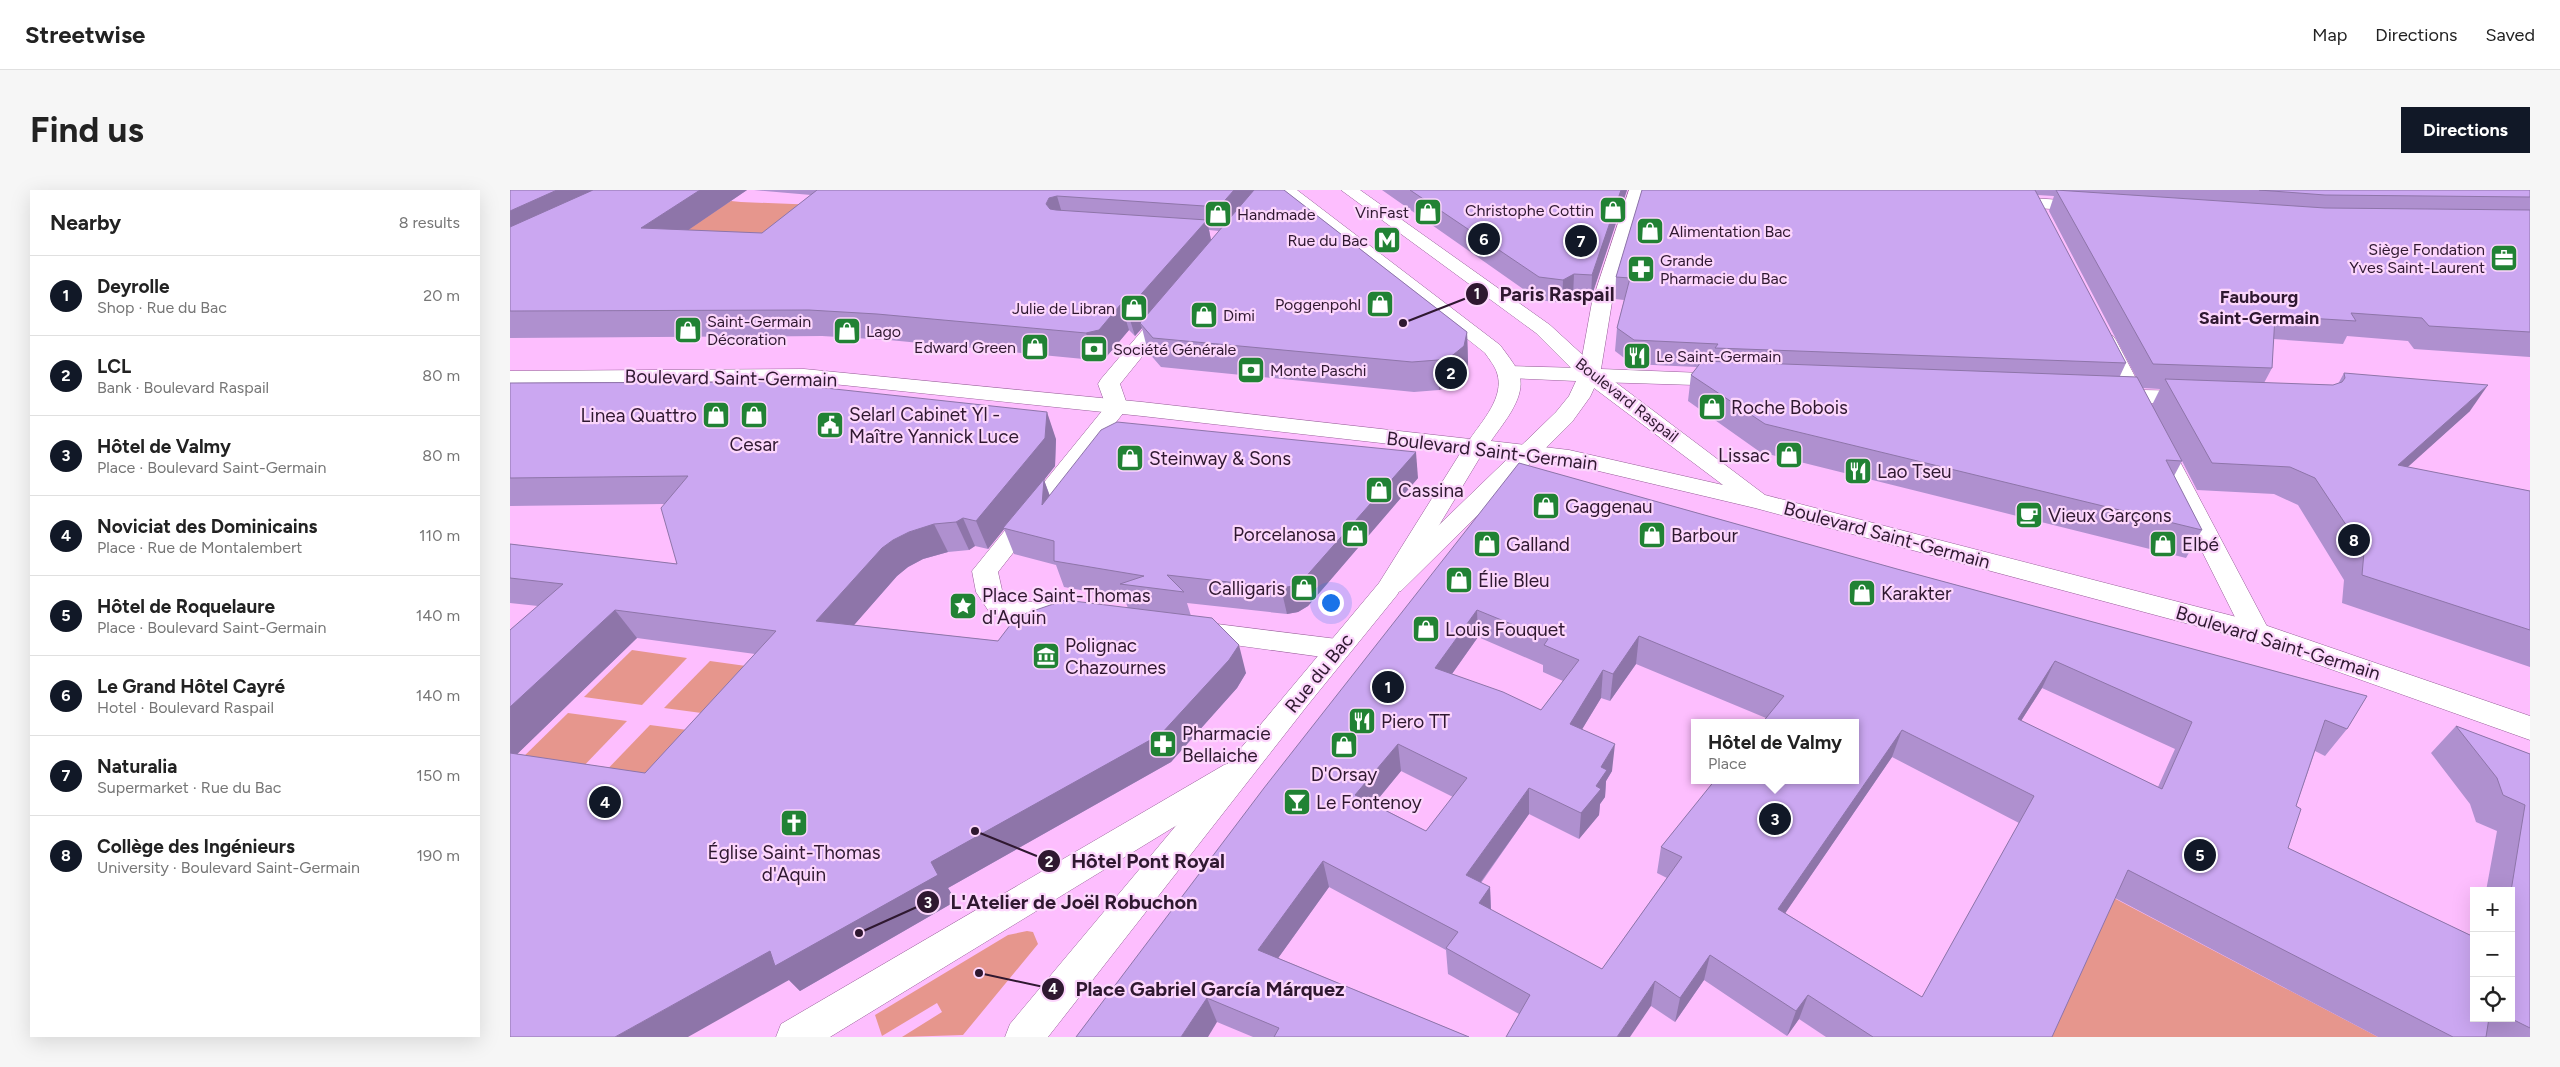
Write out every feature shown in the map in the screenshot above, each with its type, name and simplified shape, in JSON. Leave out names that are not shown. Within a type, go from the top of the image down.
[{"type":"main road","points":[[1287,190],[1493,349],[1508,372],[1510,386],[1504,405],[1476,447]]},
{"type":"main road","name":"Boulevard Raspail","points":[[1349,190],[1543,329],[1590,374],[1761,502]]},
{"type":"main road","name":"Rue du Bac","points":[[1024,1037],[1235,774],[1388,589],[1564,417],[1579,397],[1590,374],[1602,302],[1637,190]]},
{"type":"main road","points":[[1985,199],[2102,208]]},
{"type":"main road","points":[[2034,203],[2047,228]]},
{"type":"main road","points":[[1099,619],[1002,609],[990,592],[985,571],[1117,407],[1109,384],[1180,298]]},
{"type":"main road","points":[[2096,323],[2256,632]]},
{"type":"main road","points":[[1508,372],[1750,381]]},
{"type":"main road","name":"Boulevard Saint-Germain","points":[[510,377],[804,376],[1117,407],[1568,457],[1761,502],[2256,632],[2530,728]]},
{"type":"main road","points":[[2087,394],[2218,400]]},
{"type":"main road","name":"Rue du Bac","points":[[1388,589],[1476,447]]},
{"type":"main road","points":[[1167,627],[1337,649]]},
{"type":"main road","points":[[794,1037],[1235,774]]},
{"type":"shaded area","points":[[731,201],[842,206],[818,225],[643,252]]},
{"type":"shaded area","points":[[632,650],[687,658],[642,705],[584,697]]},
{"type":"shaded area","points":[[710,661],[767,669],[724,716],[664,708]]},
{"type":"shaded area","points":[[568,713],[627,721],[576,774],[515,765]]},
{"type":"shaded area","points":[[650,725],[710,733],[662,787],[599,778]]},
{"type":"shaded area","points":[[2110,896],[2378,1037],[2046,1037]]},
{"type":"shaded area","points":[[1027,931],[1033,932],[1038,944],[963,1035],[902,1037],[942,1012],[937,1003],[882,1036],[875,1015],[1008,935]]},
{"type":"building","points":[[510,190],[557,190],[510,211]]},
{"type":"building","points":[[593,190],[700,190],[641,228],[762,233],[817,190],[1234,190],[1219,207],[1057,196],[1049,198],[1046,204],[1050,209],[1056,210],[1207,220],[1127,310],[1121,304],[1099,330],[1086,333],[877,314],[809,310],[510,311],[510,227]]},
{"type":"building","points":[[1254,190],[1284,190],[1467,332],[1464,346],[1453,355],[1438,360],[1412,362],[1153,338],[1140,323]]},
{"type":"building","points":[[1410,190],[1621,190],[1592,275],[1574,274],[1563,280],[1539,277]]},
{"type":"building","points":[[1642,190],[2035,190],[2126,363],[1715,348],[1718,344],[1634,340],[1617,328],[1630,278],[1616,277]]},
{"type":"building","points":[[2056,190],[2325,208],[2530,210],[2530,332],[2429,326],[2422,318],[2351,313],[2356,321],[2275,316],[2272,368],[2153,364]]},
{"type":"building","points":[[2259,190],[2530,190],[2530,197],[2325,195]]},
{"type":"building","points":[[1702,361],[2137,377],[2182,461],[2166,460],[2202,530],[1765,424],[1691,375]]},
{"type":"building","points":[[2344,373],[2488,385],[2398,465],[2530,491],[2530,630],[2362,575],[2364,552],[2315,478],[2290,467],[2212,463],[2165,379],[2333,385],[2342,382],[2345,378]]},
{"type":"building","points":[[770,382],[1047,412],[1045,438],[976,521],[963,518],[956,522],[934,524],[909,532],[893,540],[882,548],[816,621],[998,641],[1014,620],[1024,614],[1065,600],[1212,618],[1239,645],[1229,660],[1161,734],[931,862],[938,875],[775,966],[770,951],[615,1037],[510,1037],[510,753],[645,773],[776,631],[615,610],[510,707],[510,630],[563,584],[510,578],[510,544],[677,564],[661,508],[688,476],[510,478],[510,383]]},
{"type":"building","points":[[1117,422],[1416,452],[1303,580],[1293,586],[1281,588],[1167,575],[1184,592],[1120,584],[1144,576],[1054,561],[1054,541],[1003,528],[1044,479],[1042,505],[1101,430]]},
{"type":"building","points":[[1519,463],[1897,569],[2367,696],[2347,729],[2325,720],[2296,806],[2301,809],[2288,848],[2470,935],[2470,1022],[2488,1022],[2486,1037],[2453,1037],[2128,870],[2052,1037],[1873,1037],[1808,995],[1796,1011],[1710,955],[1680,998],[1655,981],[1617,1037],[1506,1037],[1530,995],[1446,948],[1458,932],[1323,861],[1258,950],[1469,1037],[1274,1037],[1279,1028],[1207,998],[1181,1037],[1076,1037],[1264,788]],"holes":[[[1477,610],[1548,639],[1544,645],[1579,660],[1541,710],[1503,692],[1435,668]],[[1639,636],[1784,696],[1765,719],[1859,719],[1859,784],[1712,784],[1661,847],[1682,857],[1602,969],[1479,903],[1490,887],[1466,875],[1529,788],[1581,813],[1601,789],[1596,786],[1607,770],[1601,767],[1615,744],[1570,724],[1603,670],[1613,674]],[[2055,661],[2192,722],[2162,789],[2018,719]],[[1902,730],[2034,796],[1922,997],[1778,909]],[[1398,744],[1467,778],[1426,831],[1355,795]]]},
{"type":"building","points":[[2456,726],[2530,754],[2530,1028],[2515,1020],[2515,887],[2512,887],[2525,805],[2503,795],[2497,778]]},
{"type":"place","name":"Christophe Cottin","points":[[1613,210]]},
{"type":"place","name":"VinFast","points":[[1428,212]]},
{"type":"place","name":"Handmade","points":[[1218,214]]},
{"type":"place","name":"Alimentation Bac","points":[[1650,231]]},
{"type":"place","name":"Le Grand Hôtel Cayré","points":[[1484,239]]},
{"type":"place","name":"Rue du Bac","points":[[1387,240]]},
{"type":"place","name":"Naturalia","points":[[1581,241]]},
{"type":"place","name":"Siège Fondation Yves Saint-Laurent","points":[[2504,258]]},
{"type":"place","name":"Grande Pharmacie du Bac","points":[[1641,269]]},
{"type":"place","name":"Poggenpohl","points":[[1380,304]]},
{"type":"place","name":"Julie de Libran","points":[[1134,308]]},
{"type":"place","name":"Dimi","points":[[1204,315]]},
{"type":"place","name":"Paris Raspail","points":[[1403,323]]},
{"type":"place","name":"Saint-Germain Décoration","points":[[688,330]]},
{"type":"place","name":"Lago","points":[[847,331]]},
{"type":"place","name":"Edward Green","points":[[1035,347]]},
{"type":"place","name":"Société Générale","points":[[1094,349]]},
{"type":"place","name":"Le Saint-Germain","points":[[1637,356]]},
{"type":"place","name":"Monte Paschi","points":[[1251,370]]},
{"type":"place","name":"LCL","points":[[1451,373]]},
{"type":"place","name":"Roche Bobois","points":[[1712,407]]},
{"type":"place","name":"Linea Quattro","points":[[716,415]]},
{"type":"place","name":"Cesar","points":[[754,415]]},
{"type":"place","name":"Selarl Cabinet Yl - Maître Yannick Luce","points":[[830,425]]},
{"type":"place","name":"Lissac","points":[[1789,455]]},
{"type":"place","name":"Steinway & Sons","points":[[1130,458]]},
{"type":"place","name":"Lao Tseu","points":[[1858,471]]},
{"type":"place","name":"Cassina","points":[[1379,490]]},
{"type":"place","name":"Gaggenau","points":[[1546,506]]},
{"type":"place","name":"Vieux Garçons","points":[[2029,515]]},
{"type":"place","name":"Porcelanosa","points":[[1355,534]]},
{"type":"place","name":"Barbour","points":[[1652,535]]},
{"type":"place","name":"Collège des Ingénieurs","points":[[2354,540]]},
{"type":"place","name":"Galland","points":[[1487,544]]},
{"type":"place","name":"Elbé","points":[[2163,544]]},
{"type":"place","name":"Élie Bleu","points":[[1459,580]]},
{"type":"place","name":"Calligaris","points":[[1304,588]]},
{"type":"place","name":"Karakter","points":[[1862,593]]},
{"type":"place","name":"Place Saint-Thomas d'Aquin","points":[[963,606]]},
{"type":"place","name":"Louis Fouquet","points":[[1426,629]]},
{"type":"place","name":"Polignac Chazournes","points":[[1046,656]]},
{"type":"place","name":"Deyrolle","points":[[1388,687]]},
{"type":"place","name":"Piero TT","points":[[1362,721]]},
{"type":"place","name":"Pharmacie Bellaiche","points":[[1163,744]]},
{"type":"place","name":"D'Orsay","points":[[1344,745]]},
{"type":"place","name":"Noviciat des Dominicains","points":[[605,802]]},
{"type":"place","name":"Le Fontenoy","points":[[1297,802]]},
{"type":"place","name":"Hôtel de Valmy","points":[[1775,819]]},
{"type":"place","name":"Église Saint-Thomas d'Aquin","points":[[794,823]]},
{"type":"place","name":"Hôtel Pont Royal","points":[[975,831]]},
{"type":"place","name":"Hôtel de Roquelaure","points":[[2200,855]]},
{"type":"place","name":"L'Atelier de Joël Robuchon","points":[[859,933]]},
{"type":"place","name":"Place Gabriel García Márquez","points":[[979,973]]},
{"type":"district","name":"Faubourg Saint-Germain","points":[[2259,307]]}]
